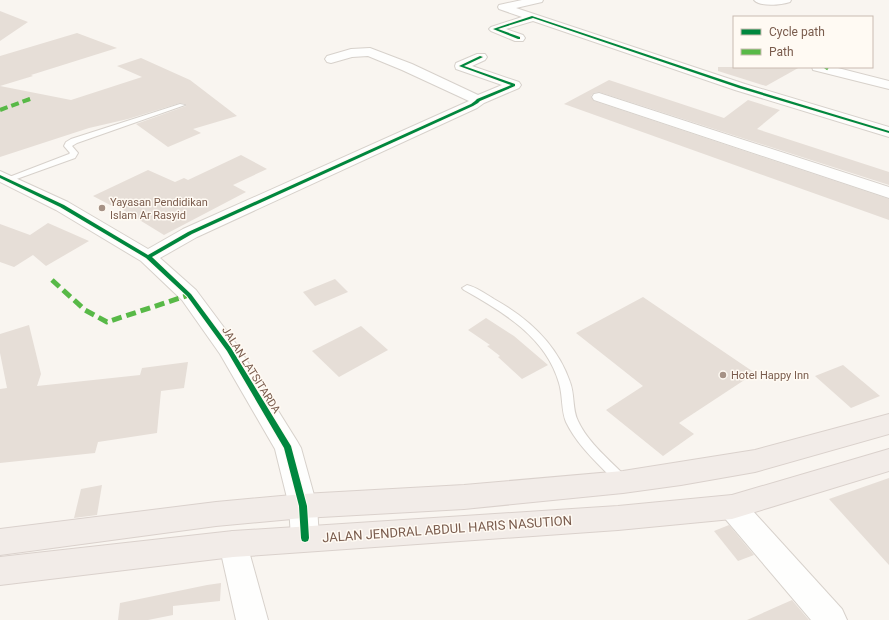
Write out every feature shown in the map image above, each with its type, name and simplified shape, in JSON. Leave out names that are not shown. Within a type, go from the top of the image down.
[{"type":"highway","points":[[0,542],[216,514],[303,506],[464,497],[623,482],[755,462],[889,424]]},
{"type":"highway","name":"JALAN JENDRAL ABDUL HARIS NASUTION","points":[[0,571],[233,544],[618,518],[732,507],[889,460]]},
{"type":"street","points":[[538,0],[503,7],[740,87],[889,132]]},
{"type":"street","points":[[759,0],[779,2],[786,0]]},
{"type":"street","points":[[519,38],[495,29],[533,17]]},
{"type":"street","points":[[331,59],[351,53],[370,52],[407,67],[478,100]]},
{"type":"street","points":[[148,258],[190,233],[472,105],[478,100],[514,85],[461,66],[481,57]]},
{"type":"street","points":[[822,68],[889,85]]},
{"type":"street","points":[[599,96],[889,193]]},
{"type":"street","name":"JALAN LATSITARDA","points":[[4,178],[62,206],[148,258],[189,295],[230,350],[288,448],[303,506],[305,538]]},
{"type":"street","points":[[732,507],[831,620]]},
{"type":"street","points":[[233,544],[252,620]]},
{"type":"lane","points":[[4,178],[72,156],[74,153],[68,144],[74,141],[182,105]]},
{"type":"lane","points":[[467,288],[488,298],[522,321],[539,338],[557,364],[565,384],[567,404],[572,420],[579,433],[623,482]]},
{"type":"building","points":[[0,11],[28,22],[0,41]]},
{"type":"building","points":[[77,33],[117,48],[31,75],[33,76],[0,86],[0,56]]},
{"type":"building","points":[[141,58],[190,80],[237,116],[193,129],[201,133],[168,147],[136,124],[186,106],[185,104],[180,103],[128,119],[89,128],[0,157],[0,86],[71,100],[142,77],[117,66]]},
{"type":"building","points":[[718,67],[798,68],[766,86],[718,71]]},
{"type":"building","points":[[609,80],[724,118],[748,100],[780,110],[757,129],[889,172],[889,185],[599,92],[594,93],[591,96],[594,101],[889,199],[889,220],[564,104]]},
{"type":"building","points":[[241,155],[267,169],[233,185],[246,192],[164,235],[115,205],[112,206],[93,196],[148,170],[175,182],[184,178],[188,180]]},
{"type":"building","points":[[48,223],[89,241],[46,266],[33,255],[14,267],[0,262],[0,224],[30,235]]},
{"type":"building","points":[[335,279],[348,292],[315,306],[303,292]]},
{"type":"building","points":[[643,297],[755,373],[679,423],[694,434],[663,456],[606,410],[643,386],[576,333]]},
{"type":"building","points":[[486,318],[514,336],[548,365],[522,379],[498,357],[500,356],[487,346],[490,345],[468,330]]},
{"type":"building","points":[[29,325],[41,374],[37,386],[140,375],[142,368],[188,362],[184,388],[161,391],[157,433],[98,442],[95,453],[0,463],[0,389],[7,388],[0,353],[0,334]]},
{"type":"building","points":[[361,326],[388,350],[339,377],[312,351]]},
{"type":"building","points":[[843,365],[880,396],[851,408],[815,376]]},
{"type":"building","points":[[889,478],[889,565],[829,499]]},
{"type":"building","points":[[102,485],[97,515],[74,518],[81,489]]},
{"type":"building","points":[[729,525],[754,555],[738,561],[714,531]]},
{"type":"building","points":[[221,583],[220,601],[173,606],[173,615],[148,620],[118,620],[120,603]]},
{"type":"building","points":[[792,600],[809,620],[747,620]]},
{"type":"marked path","points":[[0,110],[30,99]]},
{"type":"marked path","points":[[52,280],[85,310],[107,322],[189,295]]},
{"type":"cycle path","points":[[519,38],[495,29],[533,17],[740,87],[889,132]]},
{"type":"cycle path","points":[[148,257],[190,233],[472,105],[478,100],[514,85],[461,66],[481,57]]},
{"type":"cycle path","points":[[0,176],[62,206],[148,257],[189,295],[229,350],[288,448],[303,506],[305,538]]},
{"type":"place","name":"Yayasan Pendidikan Islam Ar Rasyid","points":[[102,208]]},
{"type":"place","name":"Hotel Happy Inn","points":[[723,375]]}]
